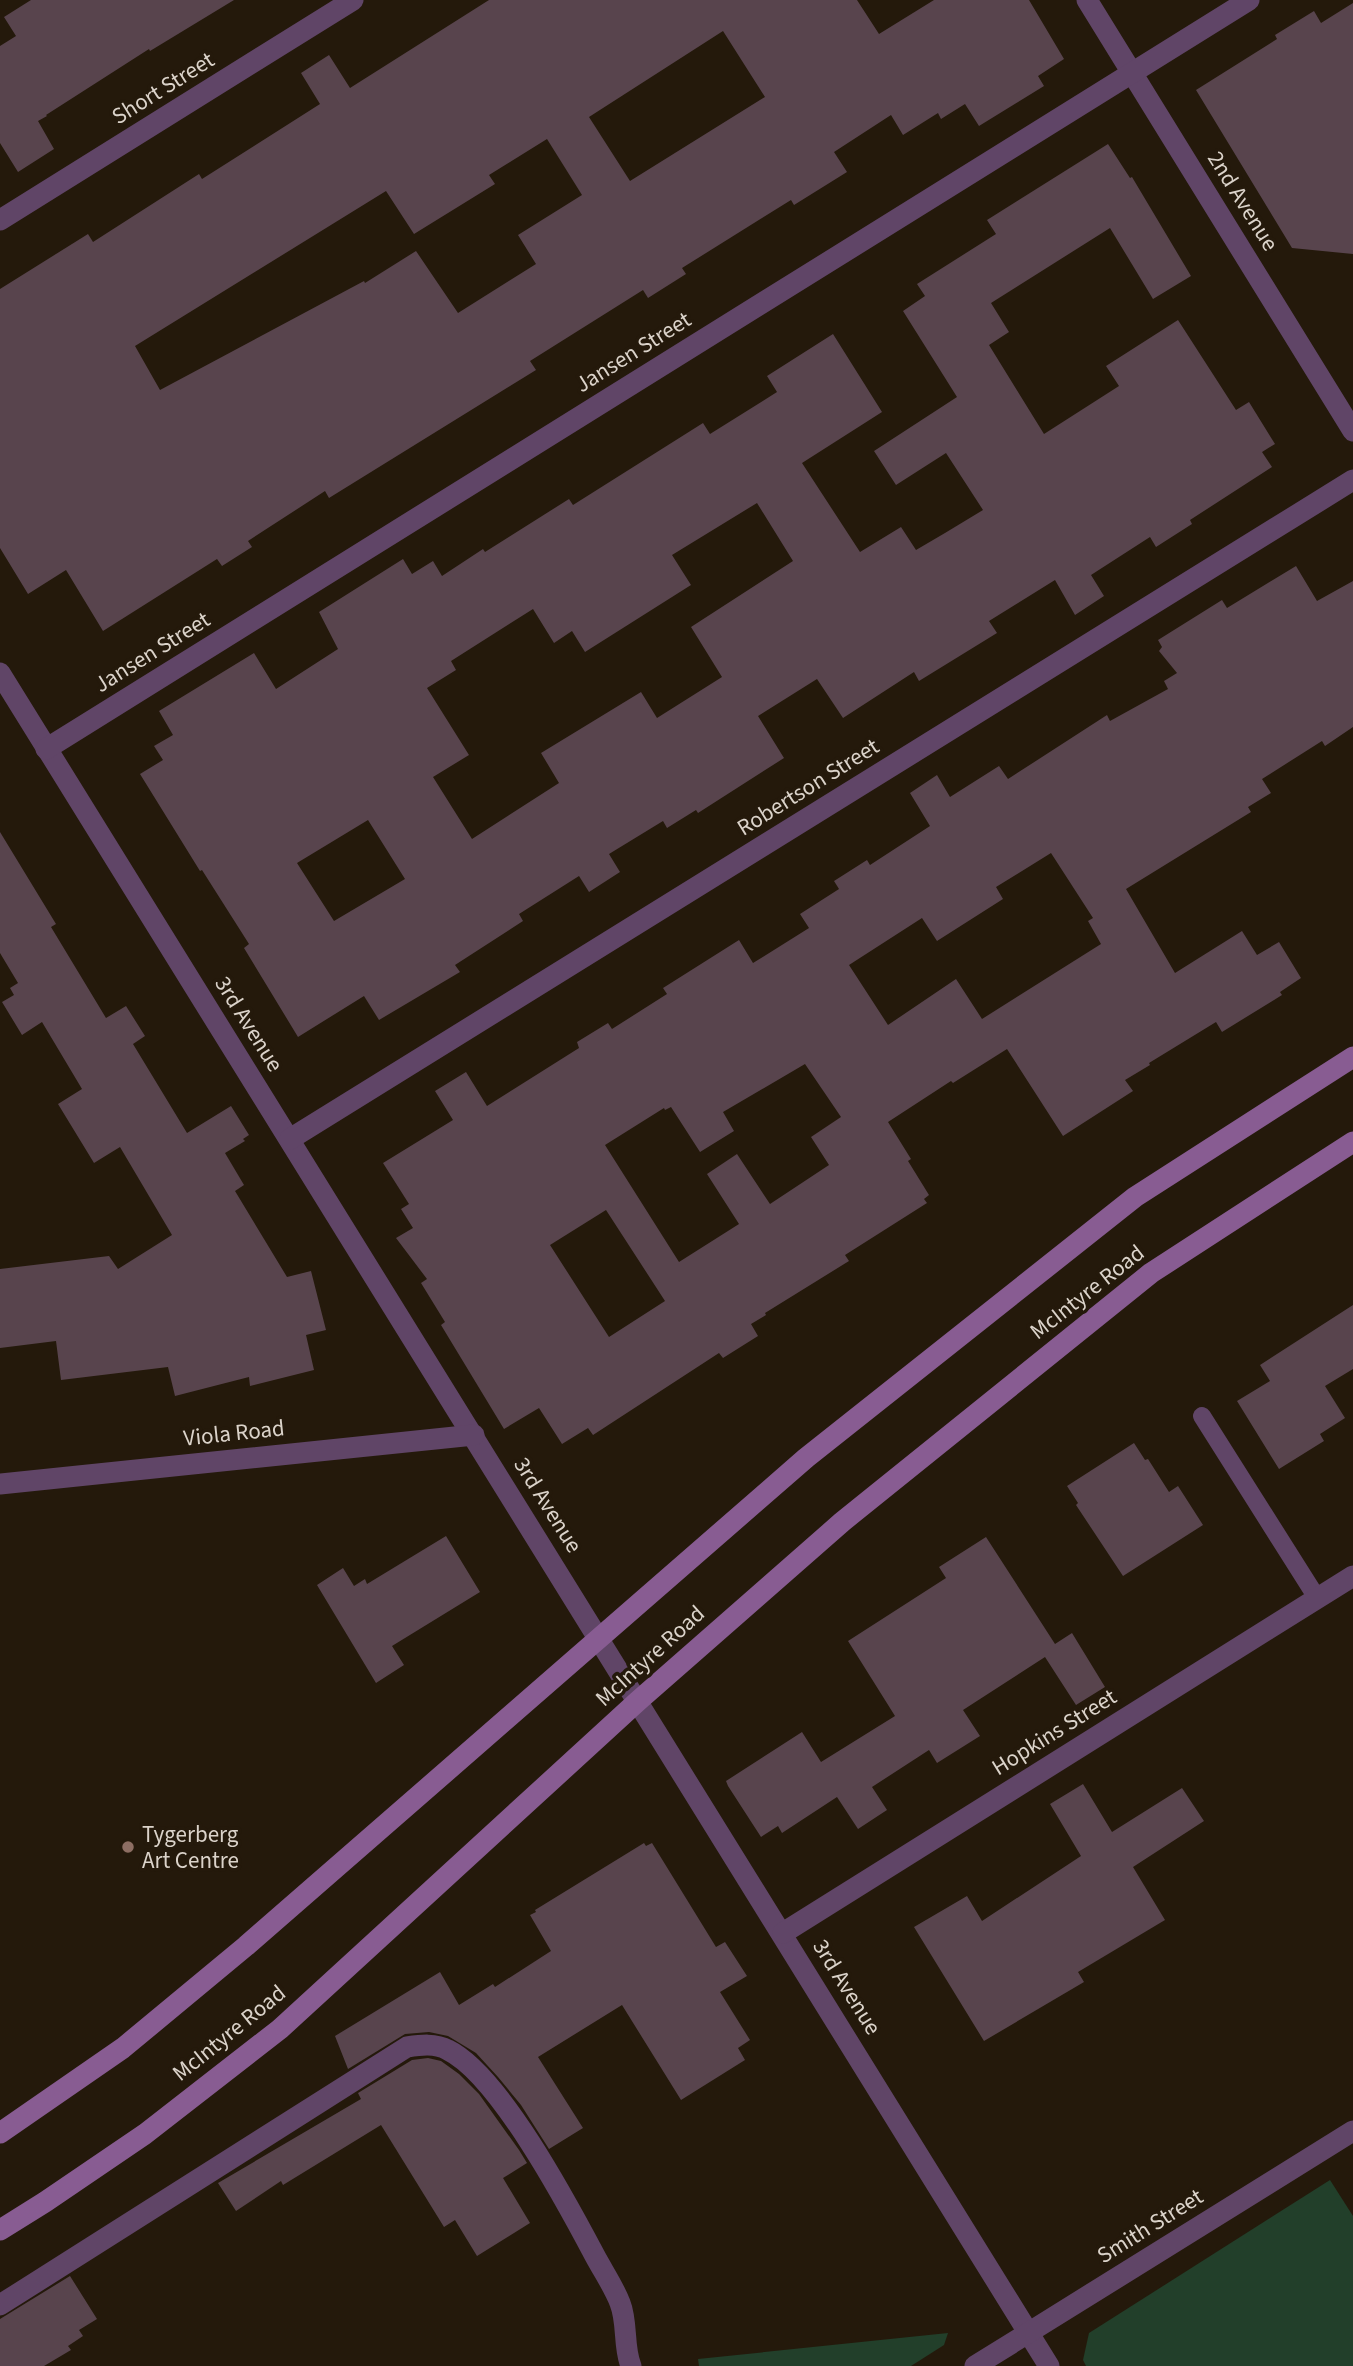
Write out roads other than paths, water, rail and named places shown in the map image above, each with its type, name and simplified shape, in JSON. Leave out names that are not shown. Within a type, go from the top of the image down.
[{"type":"main road","name":"McIntyre Road","points":[[0,2133],[123,2048],[246,1946],[806,1458],[1135,1198],[1353,1057]]},
{"type":"main road","name":"McIntyre Road","points":[[0,2230],[145,2134],[280,2029],[638,1701],[842,1522],[1151,1273],[1353,1142]]},
{"type":"street","name":"Short Street","points":[[0,220],[354,0]]},
{"type":"street","name":"2nd Avenue","points":[[1087,0],[1353,431]]},
{"type":"street","name":"Jansen Street","points":[[46,749],[1249,0]]},
{"type":"street","name":"Robertson Street","points":[[290,1139],[1353,480]]},
{"type":"street","name":"3rd Avenue","points":[[0,673],[1049,2366]]},
{"type":"street","name":"Viola Road","points":[[0,1484],[474,1435]]},
{"type":"street","name":"Hopkins Street","points":[[783,1933],[1353,1576]]},
{"type":"street","points":[[0,2305],[407,2047],[428,2045],[447,2049],[464,2060],[494,2092],[529,2142],[576,2220],[621,2304],[630,2364]]},
{"type":"street","name":"Smith Street","points":[[975,2366],[1353,2131]]},
{"type":"lane","points":[[1202,1416],[1317,1598]]},
{"type":"place","name":"Tygerberg Art Centre","points":[[128,1847]]}]
